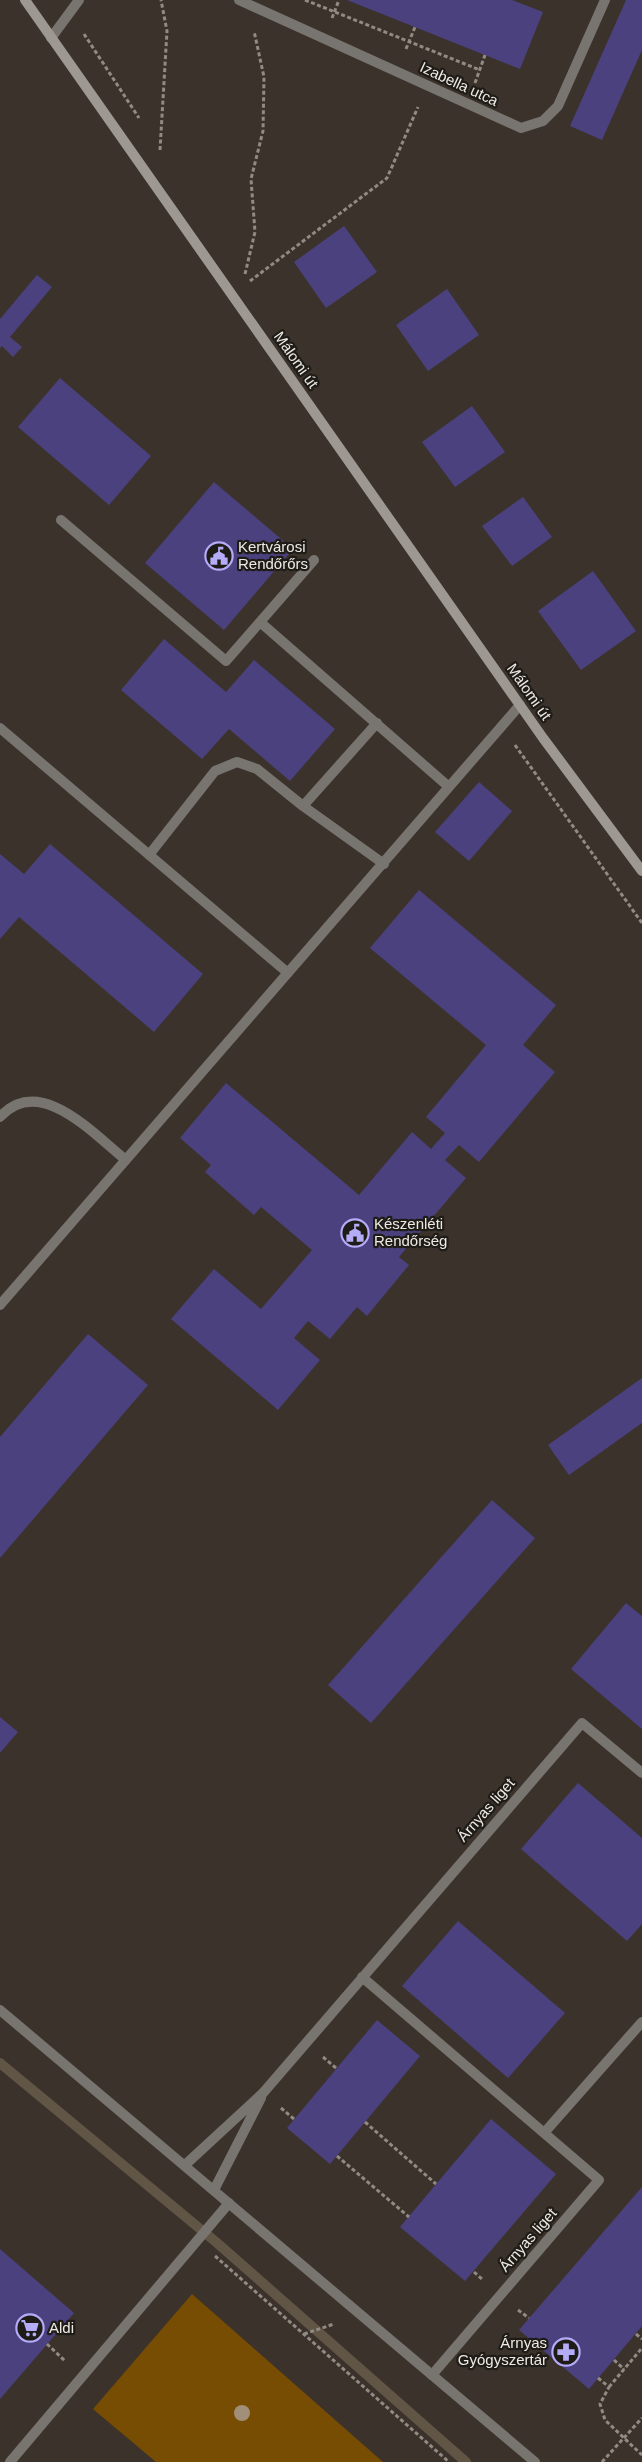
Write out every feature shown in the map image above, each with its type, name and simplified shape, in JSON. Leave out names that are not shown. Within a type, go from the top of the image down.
[{"type":"street","name":"Málomi út","points":[[25,0],[543,738],[642,871]]},
{"type":"street","points":[[51,38],[79,0]]},
{"type":"street","name":"Izabella utca","points":[[239,0],[521,128],[543,121],[558,106],[605,0]]},
{"type":"street","points":[[61,520],[226,661],[314,560]]},
{"type":"street","points":[[260,622],[449,787]]},
{"type":"street","points":[[0,1305],[520,705]]},
{"type":"street","points":[[303,806],[377,723]]},
{"type":"street","points":[[0,728],[288,973]]},
{"type":"street","points":[[149,855],[215,771],[237,762],[257,769],[303,806],[384,864]]},
{"type":"street","points":[[0,1116],[8,1107],[37,1100],[59,1107],[126,1160]]},
{"type":"street","name":"Árnyas liget","points":[[263,2093],[582,1723],[642,1773]]},
{"type":"street","name":"Árnyas liget","points":[[362,1977],[599,2180],[432,2375]]},
{"type":"street","points":[[0,2010],[535,2462]]},
{"type":"street","points":[[544,2133],[642,2022]]},
{"type":"street","points":[[185,2165],[263,2093]]},
{"type":"street","points":[[214,2190],[263,2093]]},
{"type":"street","points":[[10,2462],[229,2203]]},
{"type":"path","points":[[160,150],[167,31],[161,0]]},
{"type":"path","points":[[239,0],[252,24],[264,77],[264,131],[251,179],[255,232],[244,277]]},
{"type":"path","points":[[306,0],[480,70],[485,55]]},
{"type":"path","points":[[335,12],[339,0]]},
{"type":"path","points":[[248,282],[387,178],[427,86]]},
{"type":"path","points":[[502,726],[642,923]]},
{"type":"path","points":[[365,2122],[436,2184]]},
{"type":"path","points":[[337,2156],[409,2216]]},
{"type":"path","points":[[197,2241],[449,2462]]},
{"type":"path","points":[[636,2334],[642,2339]]},
{"type":"path","points":[[642,2348],[609,2387],[600,2404],[605,2420],[642,2456]]},
{"type":"path","points":[[614,2360],[624,2369]]},
{"type":"path","points":[[598,2378],[609,2387]]},
{"type":"path","points":[[602,2462],[642,2418]]},
{"type":"shaded area","points":[[192,2294],[383,2462],[156,2462],[93,2409]]},
{"type":"building","points":[[347,0],[512,0],[543,12],[520,69]]},
{"type":"building","points":[[626,0],[642,0],[642,50],[602,140],[570,126]]},
{"type":"building","points":[[344,226],[377,272],[326,308],[294,262]]},
{"type":"building","points":[[37,275],[52,287],[10,337],[22,347],[13,357],[2,346],[0,348],[0,319]]},
{"type":"building","points":[[447,289],[479,335],[428,371],[396,325]]},
{"type":"building","points":[[60,378],[151,456],[109,505],[18,427]]},
{"type":"building","points":[[472,406],[505,452],[455,487],[422,442]]},
{"type":"building","name":"Kertvárosi Rendőrőrs","points":[[214,482],[293,549],[224,630],[145,563]]},
{"type":"building","points":[[523,497],[552,537],[512,566],[482,526]]},
{"type":"building","points":[[593,571],[636,631],[581,670],[538,611]]},
{"type":"building","points":[[164,639],[226,692],[254,660],[335,729],[290,781],[229,729],[202,759],[121,690]]},
{"type":"building","points":[[479,782],[512,811],[469,861],[435,832]]},
{"type":"building","points":[[50,844],[203,974],[154,1032],[19,917],[0,939],[0,854],[24,874]]},
{"type":"building","name":"Készenléti Rendőrség","points":[[419,890],[556,1005],[523,1045],[555,1072],[479,1162],[459,1145],[445,1160],[466,1178],[399,1257],[409,1265],[367,1316],[357,1307],[330,1339],[308,1321],[294,1338],[320,1360],[278,1410],[171,1319],[214,1269],[261,1309],[312,1250],[261,1207],[254,1215],[205,1172],[211,1165],[180,1138],[226,1083],[359,1195],[412,1132],[431,1149],[445,1133],[426,1117],[486,1045],[370,948]]},
{"type":"building","points":[[88,1334],[148,1385],[0,1558],[0,1437]]},
{"type":"building","points":[[642,1378],[642,1423],[569,1475],[548,1445]]},
{"type":"building","points":[[492,1500],[535,1538],[371,1723],[328,1685]]},
{"type":"building","points":[[626,1603],[642,1616],[642,1729],[571,1669]]},
{"type":"building","points":[[0,1717],[18,1732],[0,1753]]},
{"type":"building","points":[[578,1783],[642,1838],[642,1924],[627,1941],[521,1849]]},
{"type":"building","points":[[458,1921],[565,2013],[508,2078],[402,1986]]},
{"type":"building","points":[[377,2020],[420,2056],[330,2164],[287,2128]]},
{"type":"building","points":[[491,2119],[556,2174],[465,2281],[400,2227]]},
{"type":"building","points":[[642,2187],[642,2326],[589,2389],[519,2330]]},
{"type":"building","name":"Aldi","points":[[0,2249],[74,2313],[0,2399]]},
{"type":"waterway","points":[[0,2063],[216,2242],[466,2462]]},
{"type":"place","name":"Kertvárosi Rendőrőrs","points":[[219,556]]},
{"type":"place","name":"Készenléti Rendőrség","points":[[355,1233]]},
{"type":"place","name":"Aldi","points":[[30,2328]]},
{"type":"place","name":"Árnyas Gyógyszertár","points":[[566,2352]]}]
